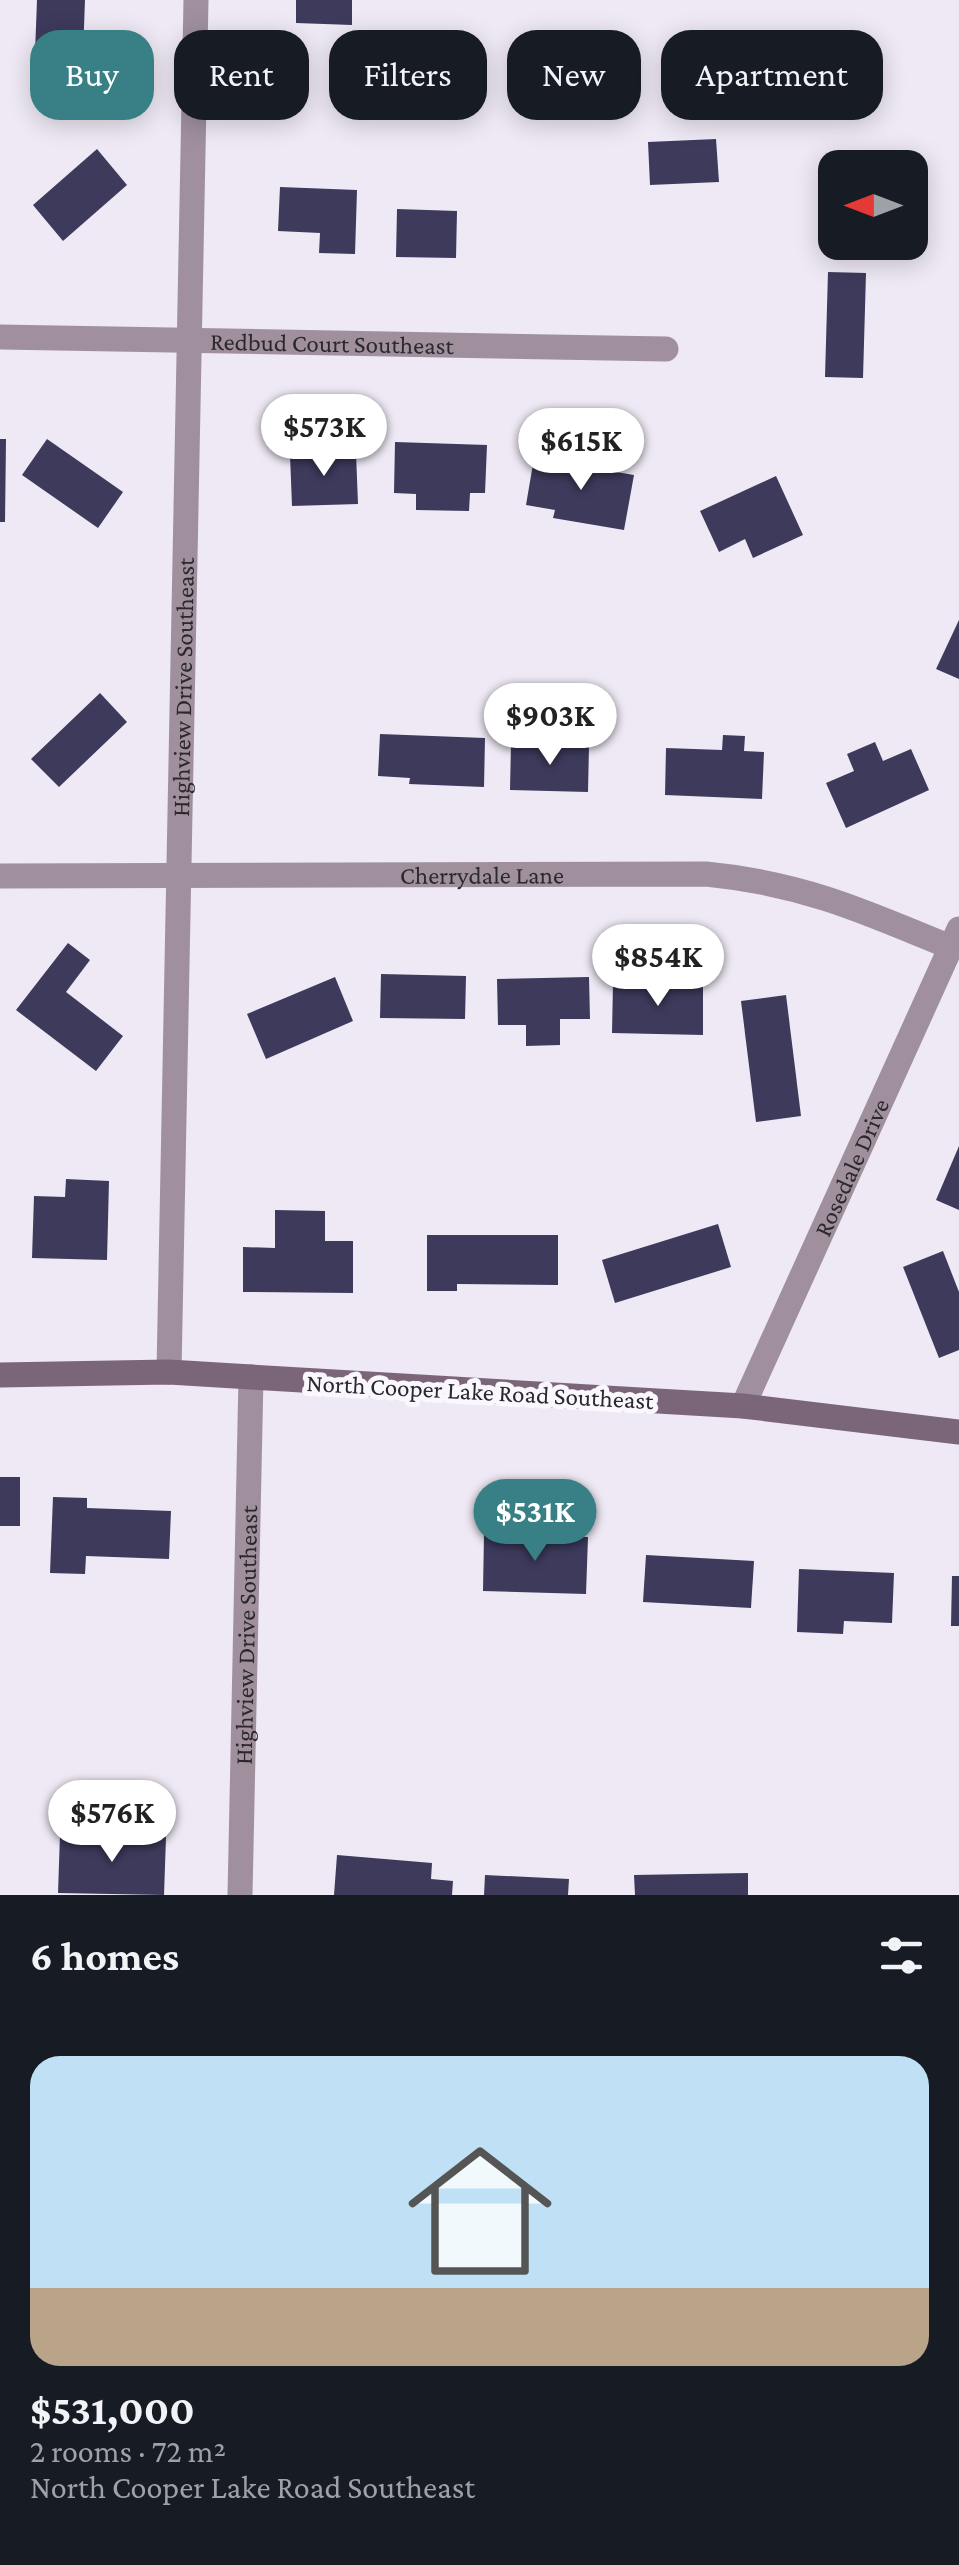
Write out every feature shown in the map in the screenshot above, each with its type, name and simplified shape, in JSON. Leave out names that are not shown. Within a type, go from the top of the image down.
[{"type":"street","name":"Highview Drive Southeast","points":[[169,1372],[196,0]]},
{"type":"street","name":"Redbud Court Southeast","points":[[0,337],[666,349]]},
{"type":"street","name":"Cherrydale Lane","points":[[0,876],[738,877],[769,880],[955,938]]},
{"type":"street","name":"Rosedale Drive","points":[[743,1406],[955,938]]},
{"type":"street","name":"North Cooper Lake Road Southeast","points":[[0,1375],[169,1372],[743,1406],[959,1432]]},
{"type":"street","name":"Highview Drive Southeast","points":[[240,1895],[251,1377]]},
{"type":"building","points":[[37,0],[85,0],[84,30],[36,30]]},
{"type":"building","points":[[296,0],[352,0],[352,25],[296,23]]},
{"type":"building","points":[[716,139],[719,182],[650,185],[648,142]]},
{"type":"building","points":[[97,149],[127,185],[63,241],[33,205]]},
{"type":"building","points":[[280,187],[357,190],[355,254],[319,253],[320,233],[278,231]]},
{"type":"building","points":[[397,209],[457,211],[456,258],[396,257]]},
{"type":"building","points":[[828,272],[866,273],[863,378],[825,377]]},
{"type":"building","points":[[0,439],[6,439],[5,522],[0,522]]},
{"type":"building","points":[[47,439],[123,492],[98,528],[22,475]]},
{"type":"building","points":[[395,442],[487,445],[485,493],[470,493],[469,511],[416,510],[416,494],[394,493]]},
{"type":"building","points":[[356,453],[358,504],[292,506],[290,455]]},
{"type":"building","points":[[534,458],[634,475],[624,530],[553,518],[555,510],[526,505]]},
{"type":"building","points":[[776,476],[803,535],[753,558],[745,539],[719,552],[700,511]]},
{"type":"building","points":[[959,620],[959,679],[936,669]]},
{"type":"building","points":[[100,693],[127,722],[59,787],[31,759]]},
{"type":"building","points":[[380,734],[485,738],[484,787],[409,784],[410,778],[378,776]]},
{"type":"building","points":[[723,735],[745,736],[744,751],[764,752],[762,799],[665,795],[666,748],[722,750]]},
{"type":"building","points":[[875,742],[883,761],[911,749],[929,790],[846,828],[826,783],[854,771],[847,754]]},
{"type":"building","points":[[511,744],[589,746],[588,792],[510,790]]},
{"type":"building","points":[[68,943],[90,960],[66,992],[123,1036],[96,1071],[16,1010]]},
{"type":"building","points":[[381,974],[466,976],[465,1019],[380,1018]]},
{"type":"building","points":[[335,977],[353,1021],[266,1059],[247,1014]]},
{"type":"building","points":[[589,977],[590,1019],[560,1019],[560,1045],[526,1046],[526,1025],[498,1025],[497,979]]},
{"type":"building","points":[[613,984],[703,985],[703,1035],[612,1033]]},
{"type":"building","points":[[786,995],[801,1116],[756,1122],[741,1001]]},
{"type":"building","points":[[959,1146],[959,1210],[936,1200]]},
{"type":"building","points":[[66,1179],[109,1181],[107,1260],[32,1258],[34,1196],[65,1197]]},
{"type":"building","points":[[275,1210],[325,1211],[325,1241],[353,1241],[353,1293],[243,1292],[243,1247],[275,1248]]},
{"type":"building","points":[[718,1224],[731,1267],[615,1303],[602,1260]]},
{"type":"building","points":[[427,1235],[558,1235],[558,1285],[457,1284],[457,1291],[427,1291]]},
{"type":"building","points":[[943,1251],[959,1292],[959,1350],[939,1358],[903,1267]]},
{"type":"building","points":[[0,1477],[20,1477],[20,1526],[0,1526]]},
{"type":"building","points":[[53,1497],[87,1498],[87,1508],[171,1511],[169,1559],[86,1556],[85,1574],[50,1573]]},
{"type":"building","points":[[484,1534],[588,1537],[586,1594],[483,1591]]},
{"type":"building","points":[[646,1555],[754,1561],[751,1608],[643,1602]]},
{"type":"building","points":[[799,1569],[894,1573],[892,1623],[844,1621],[843,1634],[797,1632]]},
{"type":"building","points":[[952,1576],[959,1576],[959,1626],[951,1626]]},
{"type":"building","points":[[60,1835],[166,1837],[164,1895],[58,1893]]},
{"type":"building","points":[[337,1855],[432,1863],[431,1879],[453,1881],[452,1895],[334,1895]]},
{"type":"building","points":[[748,1873],[748,1895],[635,1895],[634,1875]]},
{"type":"building","points":[[485,1875],[569,1879],[568,1895],[484,1895]]}]
